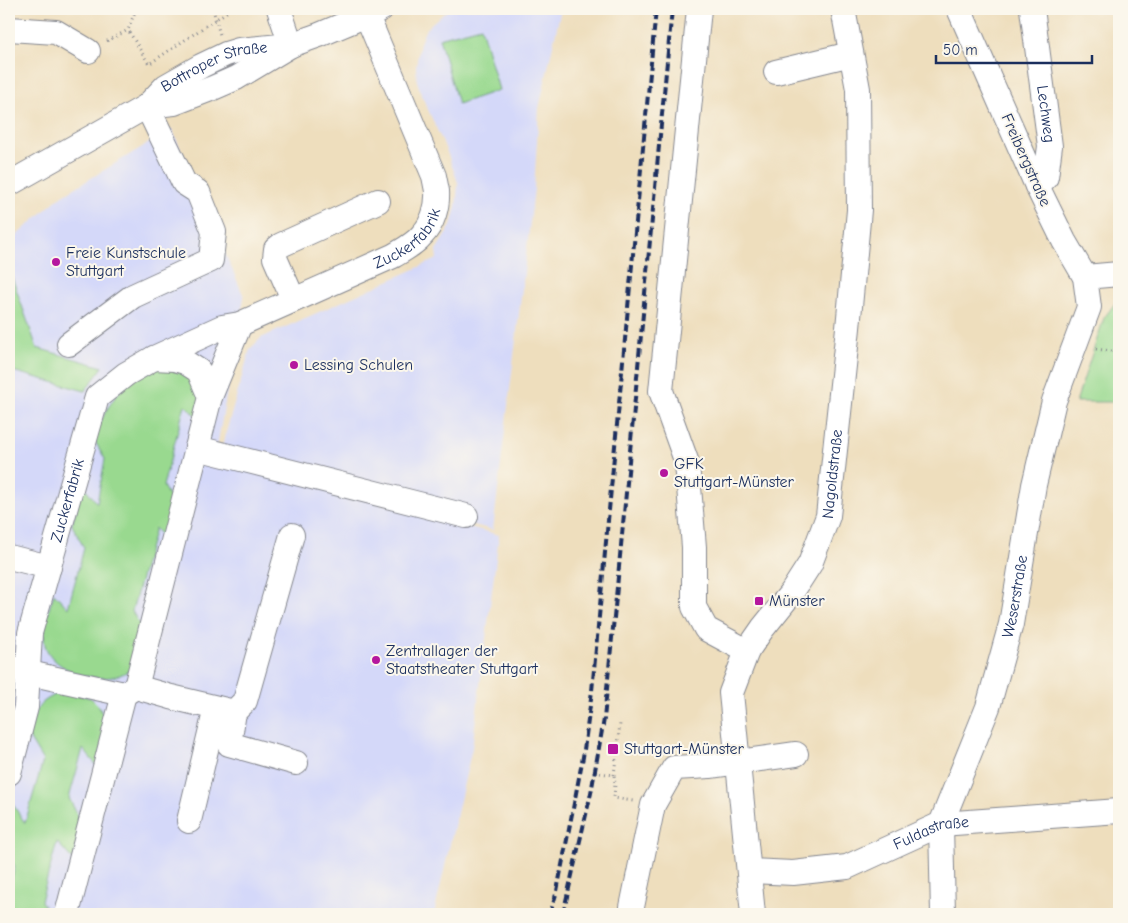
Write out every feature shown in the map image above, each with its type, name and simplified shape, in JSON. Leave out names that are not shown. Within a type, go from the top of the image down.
[{"type":"street","name":"Bottroper Straße","points":[[279,9],[291,45]]},
{"type":"street","points":[[698,9],[661,391],[687,463],[694,547],[694,607],[706,629],[747,651]]},
{"type":"street","name":"Nagoldstraße","points":[[753,914],[731,693],[747,651],[762,628],[792,592],[810,564],[828,516],[859,210],[858,89],[843,9]]},
{"type":"street","name":"Freibergstraße","points":[[960,9],[1037,186],[1064,241],[1085,277]]},
{"type":"street","name":"Lechweg","points":[[1032,9],[1050,146],[1046,177],[1037,186]]},
{"type":"street","name":"Bottroper Straße","points":[[9,184],[147,106],[166,86],[226,54],[239,50],[291,45],[374,12]]},
{"type":"street","name":"Zuckerfabrik","points":[[9,773],[26,707],[19,670],[98,397],[126,374],[154,358],[222,327],[240,324],[393,256],[410,246],[422,235],[432,219],[437,205],[434,176],[374,12]]},
{"type":"street","points":[[9,29],[56,32],[88,51]]},
{"type":"street","points":[[776,72],[851,54]]},
{"type":"street","points":[[69,344],[134,296],[211,260],[214,232],[208,216],[198,192],[184,183],[147,106]]},
{"type":"street","points":[[293,299],[275,258],[276,249],[378,201]]},
{"type":"street","points":[[1085,277],[1119,274]]},
{"type":"street","name":"Weserstraße","points":[[943,914],[941,824],[988,707],[1011,624],[1034,485],[1054,401],[1089,307],[1085,277]]},
{"type":"street","points":[[67,914],[210,397],[240,324]]},
{"type":"street","points":[[154,358],[174,359],[185,362],[199,371],[210,397]]},
{"type":"street","points":[[197,448],[466,516]]},
{"type":"street","points":[[19,670],[171,697],[225,710],[245,701],[292,535]]},
{"type":"street","points":[[9,557],[49,567]]},
{"type":"street","points":[[225,710],[229,744],[296,763]]},
{"type":"street","points":[[188,821],[225,710]]},
{"type":"street","points":[[632,907],[653,805],[674,768],[710,766],[796,754]]},
{"type":"street","name":"Fuldastraße","points":[[749,871],[793,873],[847,867],[941,824],[1119,811]]},
{"type":"path","points":[[136,9],[128,30],[149,64],[231,9]]},
{"type":"path","points":[[214,9],[216,18]]},
{"type":"path","points":[[614,798],[614,775],[620,724]]},
{"type":"path","points":[[600,773],[614,775]]},
{"type":"shaded area","points":[[449,9],[561,9],[539,108],[534,189],[493,530],[219,457],[250,349],[261,338],[437,259],[436,250],[451,226],[456,206],[458,183],[447,152],[422,96],[417,81],[416,67],[420,43],[425,31]]},
{"type":"shaded area","points":[[172,129],[244,297],[215,458],[499,535],[472,748],[434,914],[9,914],[9,244],[60,197]]},
{"type":"green space","points":[[481,27],[499,90],[458,104],[439,38]]},
{"type":"green space","points":[[9,269],[37,348],[103,367],[85,391],[9,370]]},
{"type":"green space","points":[[1119,301],[1119,402],[1076,402],[1104,318],[1116,302]]},
{"type":"green space","points":[[161,367],[187,375],[197,383],[202,395],[200,420],[185,405],[163,486],[177,511],[168,544],[155,528],[132,611],[145,635],[135,664],[126,672],[114,677],[86,676],[72,671],[50,656],[44,639],[46,619],[54,593],[68,608],[84,548],[72,525],[82,484],[97,503],[105,459],[93,438],[110,405],[121,390],[136,378]]},
{"type":"green space","points":[[64,691],[91,698],[98,705],[107,723],[98,767],[83,749],[69,798],[82,824],[73,860],[57,842],[41,901],[49,914],[9,914],[9,889],[15,866],[9,858],[9,814],[12,803],[25,823],[43,761],[28,736],[33,719],[42,703]]},
{"type":"railway","points":[[550,914],[557,891],[583,757],[592,691],[656,9]]},
{"type":"railway","points":[[563,914],[591,793],[604,719],[672,9]]},
{"type":"place","name":"Freie Kunstschule Stuttgart","points":[[56,262]]},
{"type":"place","name":"Lessing Schulen","points":[[294,365]]},
{"type":"place","name":"GFK Stuttgart-Münster","points":[[664,473]]},
{"type":"place","name":"Münster","points":[[759,601]]},
{"type":"place","name":"Zentrallager der Staatstheater Stuttgart","points":[[376,660]]},
{"type":"place","name":"Stuttgart-Münster","points":[[613,749]]}]
